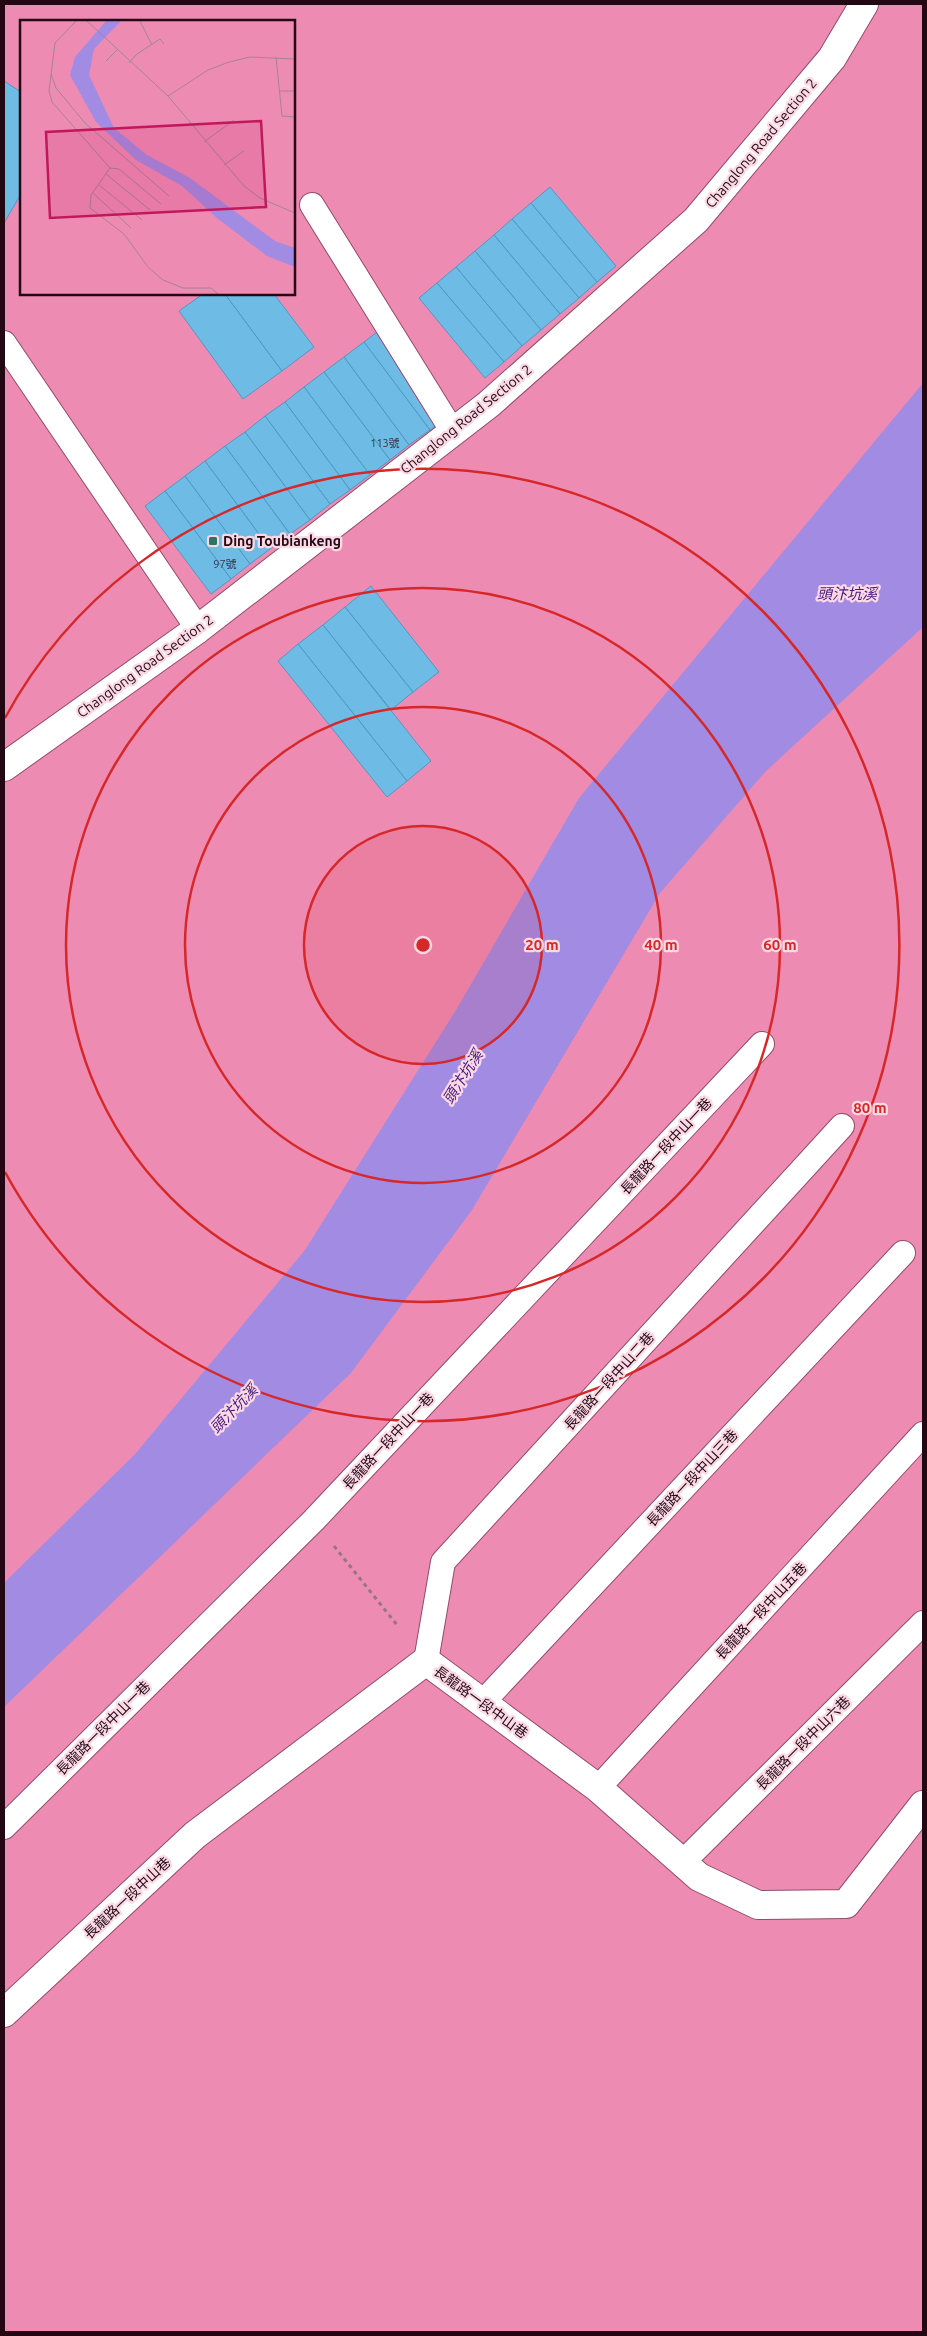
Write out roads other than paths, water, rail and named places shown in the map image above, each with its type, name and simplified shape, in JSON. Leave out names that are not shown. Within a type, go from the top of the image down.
[{"type":"street","name":"Changlong Road Section 2","points":[[4,767],[198,629],[489,404],[696,220],[832,58],[864,4]]},
{"type":"street","name":"長龍路一段中山巷","points":[[4,2013],[195,1835],[426,1662],[598,1788],[699,1877],[758,1905],[846,1904],[923,1805]]},
{"type":"lane","points":[[312,205],[452,432]]},
{"type":"lane","points":[[4,343],[198,629]]},
{"type":"lane","name":"長龍路一段中山一巷","points":[[4,1827],[314,1520],[762,1044]]},
{"type":"lane","name":"長龍路一段中山二巷","points":[[426,1662],[443,1562],[842,1126]]},
{"type":"lane","name":"長龍路一段中山三巷","points":[[482,1702],[903,1253]]},
{"type":"lane","name":"長龍路一段中山五巷","points":[[598,1788],[923,1434]]},
{"type":"lane","name":"長龍路一段中山六巷","points":[[683,1862],[923,1623]]},
{"type":"water","name":"頭汴坑溪","points":[[923,383],[923,627],[765,772],[660,893],[472,1210],[351,1373],[4,1707],[4,1583],[136,1453],[305,1250],[456,1010],[579,798]]},
{"type":"place","name":"Ding Toubiankeng","points":[[213,541]]}]
